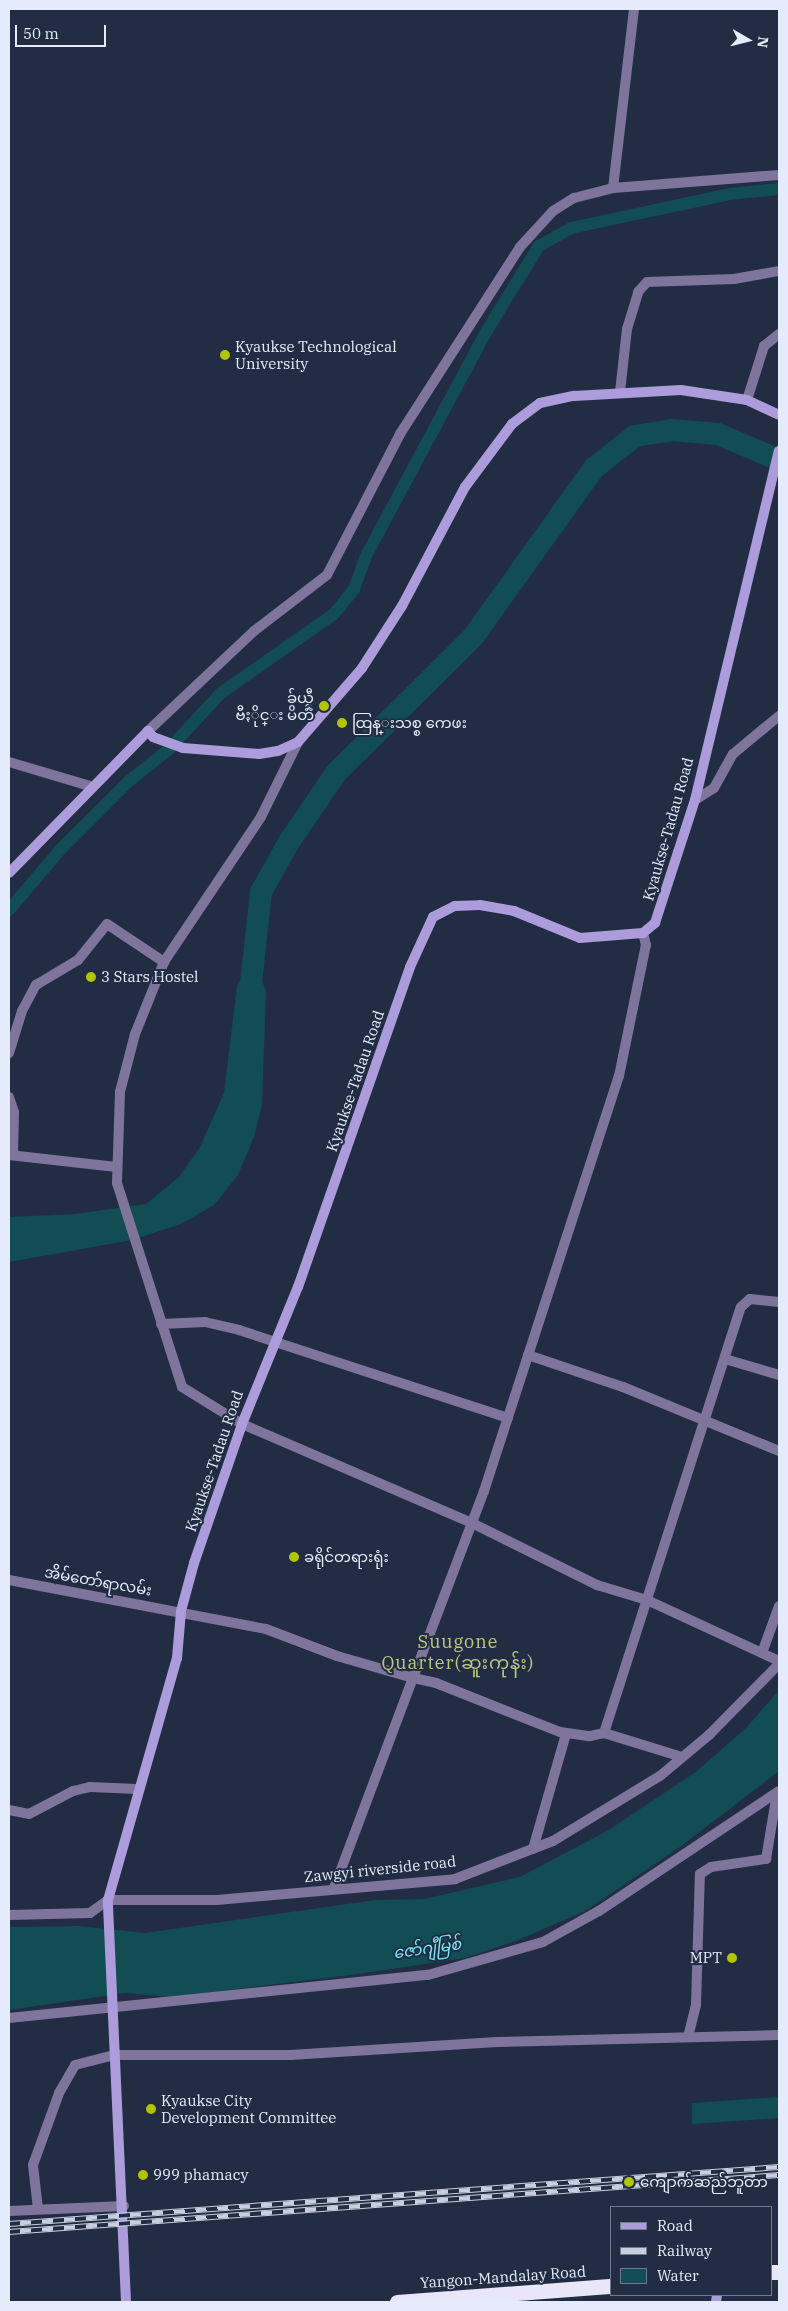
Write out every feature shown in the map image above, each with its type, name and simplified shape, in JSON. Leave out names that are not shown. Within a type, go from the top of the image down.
[{"type":"highway","name":"Yangon-Mandalay Road","points":[[397,2302],[516,2299],[610,2286]]},
{"type":"main road","points":[[9,873],[90,786],[148,731],[162,741],[183,748],[259,754],[278,751],[298,742],[362,668],[402,606],[465,486],[512,424],[540,404],[620,392],[680,390],[747,400],[779,415]]},
{"type":"main road","name":"Kyaukse-Tadau Road","points":[[126,2302],[124,2206],[114,2055],[108,1900],[137,1789],[177,1658],[181,1611],[242,1424],[272,1343],[298,1287],[410,967],[433,917],[455,906],[480,905],[514,911],[580,938],[643,933],[655,923],[668,892],[695,800],[779,451]]},
{"type":"street","points":[[613,188],[634,9]]},
{"type":"street","points":[[148,731],[254,631],[327,575],[400,434],[520,247],[553,210],[574,198],[613,188],[779,174]]},
{"type":"street","points":[[620,392],[627,329],[638,292],[647,282],[734,279],[779,271]]},
{"type":"street","points":[[747,400],[764,346],[779,334]]},
{"type":"street","points":[[695,800],[714,788],[732,754],[779,716]]},
{"type":"street","points":[[298,742],[261,817],[164,962],[135,1034],[120,1092],[116,1167],[120,1195],[145,1264],[161,1324],[182,1387],[242,1424],[472,1523],[597,1585],[647,1600],[779,1662]]},
{"type":"street","points":[[9,762],[90,786]]},
{"type":"street","points":[[9,1053],[22,1011],[36,985],[78,960],[107,924],[164,962]]},
{"type":"street","points":[[334,1888],[472,1523],[619,1076],[646,946],[643,933]]},
{"type":"street","points":[[9,1096],[14,1112],[11,1155],[116,1167]]},
{"type":"street","points":[[604,1733],[742,1307],[750,1299],[779,1302]]},
{"type":"street","points":[[161,1324],[205,1322],[239,1330],[272,1343],[508,1418]]},
{"type":"street","points":[[528,1355],[624,1387],[704,1423],[779,1451]]},
{"type":"street","points":[[725,1359],[779,1375]]},
{"type":"street","name":"အိမ်တော်ရာလမ်း","points":[[9,1580],[181,1611],[266,1629],[413,1678],[436,1683],[566,1734]]},
{"type":"street","points":[[762,1653],[779,1606]]},
{"type":"street","name":"Zawgyi riverside road","points":[[108,1900],[217,1900],[334,1888],[454,1879],[552,1841],[660,1776],[779,1662]]},
{"type":"street","points":[[533,1849],[566,1734],[604,1733],[682,1757]]},
{"type":"street","points":[[9,1810],[29,1814],[73,1791],[90,1787],[137,1789]]},
{"type":"street","points":[[9,2018],[113,2003],[428,1975],[543,1942],[599,1911],[778,1792]]},
{"type":"street","points":[[688,2037],[696,2005],[700,1874],[711,1867],[766,1859],[778,1792]]},
{"type":"street","points":[[9,1915],[90,1913],[108,1900]]},
{"type":"street","points":[[38,2209],[33,2165],[59,2093],[74,2065],[114,2055],[290,2055],[497,2042],[779,2035]]},
{"type":"street","points":[[9,2211],[124,2206]]},
{"type":"water","points":[[254,961],[266,991],[262,1105],[254,1137],[238,1175],[214,1205],[181,1224],[132,1240],[9,1262],[9,1217],[75,1214],[146,1204],[179,1177],[200,1147],[224,1093],[237,986]]},
{"type":"water","name":"ဇော်ဂျီမြစ်","points":[[779,1690],[779,1771],[680,1847],[585,1911],[518,1940],[465,1958],[358,1974],[171,1997],[125,1993],[9,2010],[9,1927],[80,1926],[145,1933],[375,1900],[424,1899],[520,1877],[607,1831],[697,1771],[747,1727]]},
{"type":"water","points":[[779,2097],[779,2118],[692,2124],[692,2103]]},
{"type":"waterway","points":[[9,910],[60,850],[128,782],[168,750],[221,693],[334,614],[354,589],[367,554],[486,332],[539,246],[571,228],[729,194],[779,189]]},
{"type":"waterway","points":[[250,992],[261,892],[289,842],[336,773],[473,637],[594,468],[635,436],[671,430],[718,434],[779,460]]},
{"type":"railway","points":[[9,2224],[779,2167]]},
{"type":"railway","points":[[9,2232],[779,2175]]},
{"type":"place","name":"Kyaukse Technological University","points":[[225,355]]},
{"type":"place","name":"ခ်ယ္ရီ ဗီႏိုင္း မိတၱဴ","points":[[324,706]]},
{"type":"place","name":"ထြန္းသစ္စ ကေဖး","points":[[342,723]]},
{"type":"place","name":"3 Stars Hostel","points":[[91,977]]},
{"type":"place","name":"ခရိုင်တရားရုံး","points":[[294,1557]]},
{"type":"place","name":"MPT","points":[[732,1958]]},
{"type":"place","name":"Kyaukse City Development Committee","points":[[151,2109]]},
{"type":"place","name":"999 phamacy","points":[[143,2175]]},
{"type":"place","name":"ကျောက်ဆည်ဘူတာ","points":[[629,2182]]},
{"type":"district","name":"Suugone Quarter(ဆူးကုန်း)","points":[[458,1654]]}]
